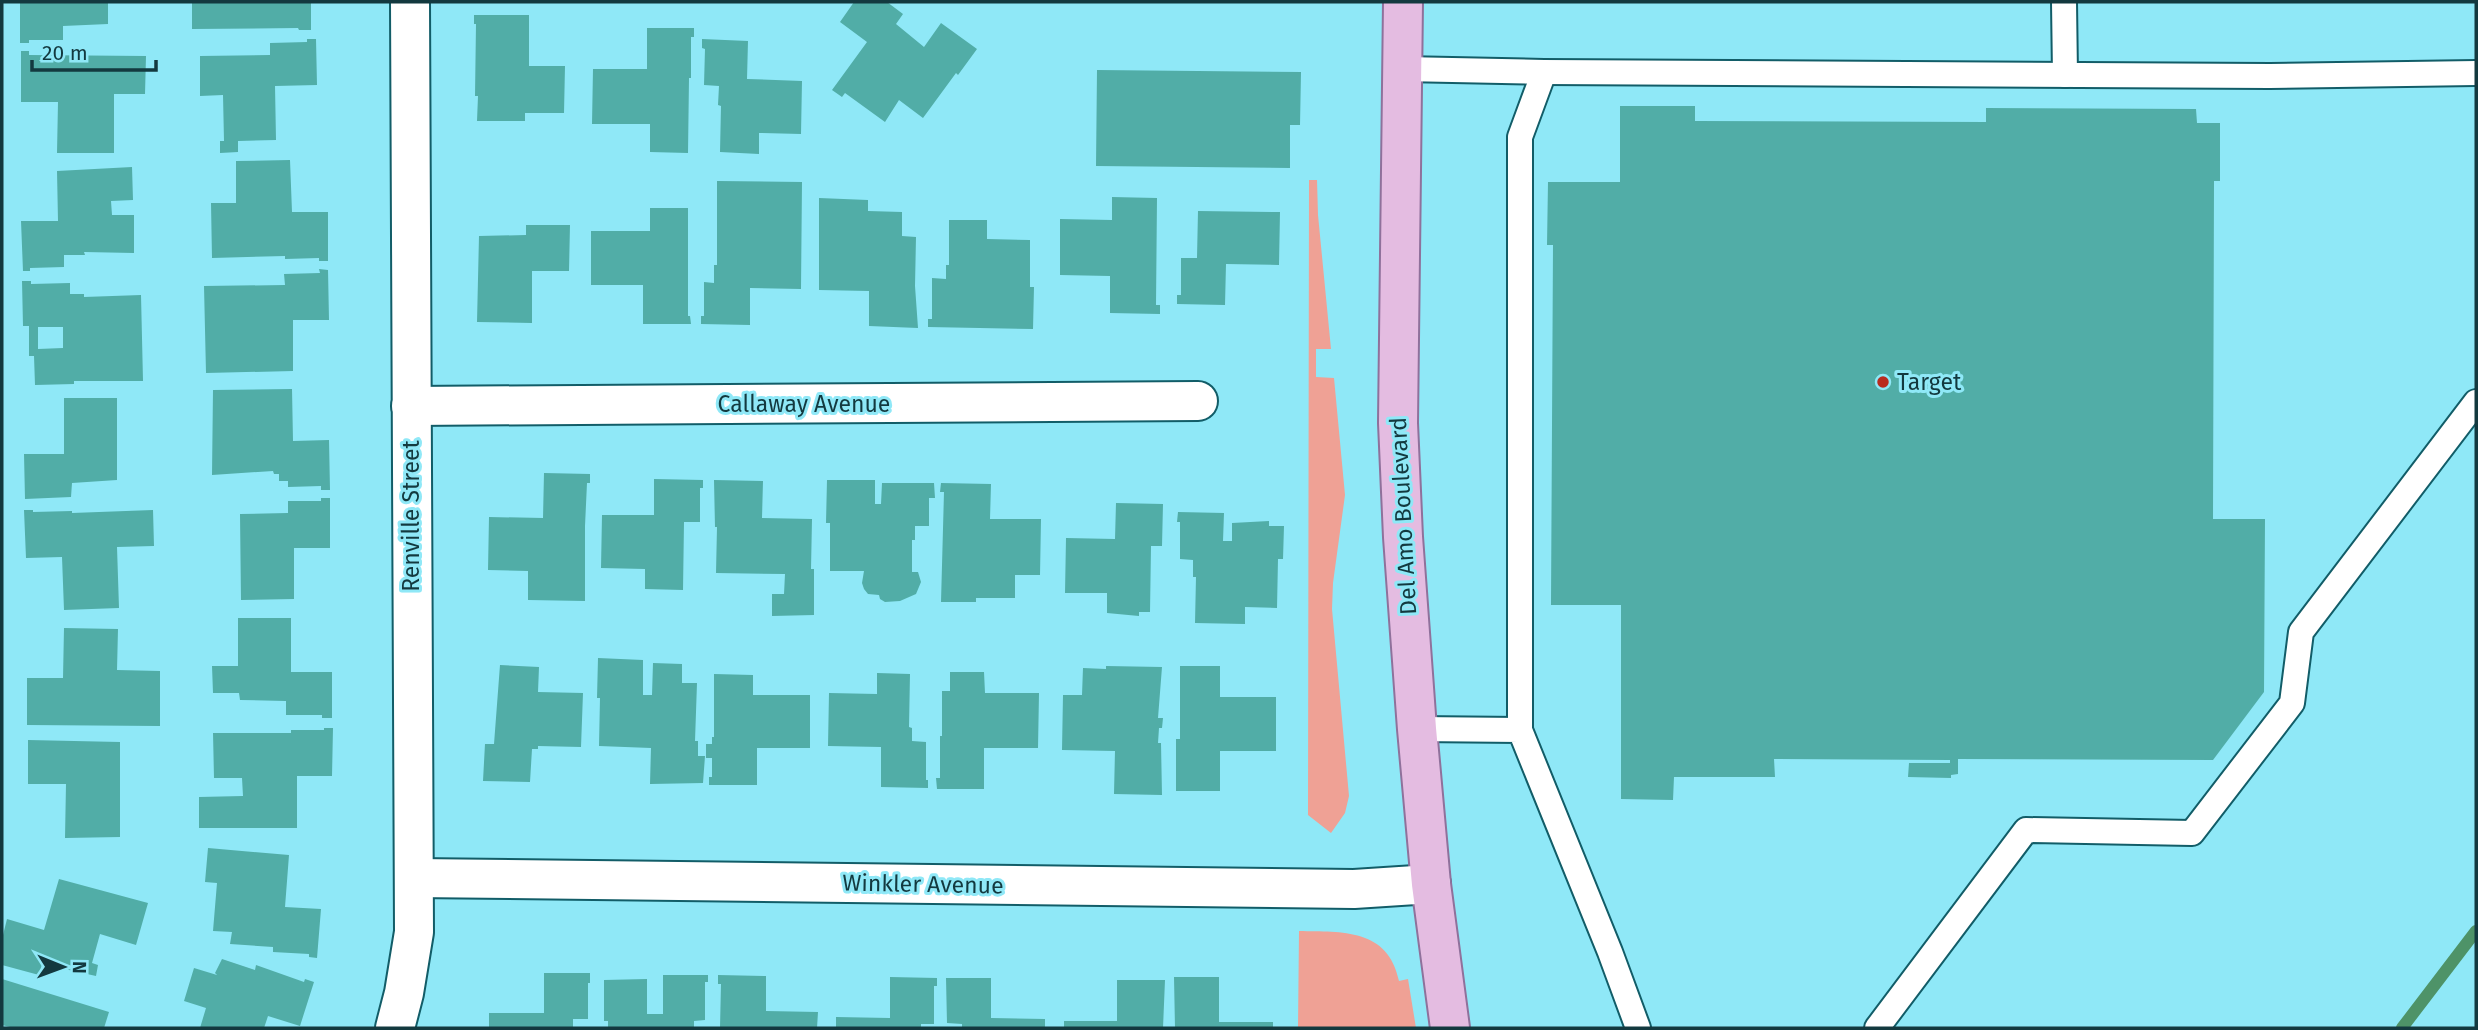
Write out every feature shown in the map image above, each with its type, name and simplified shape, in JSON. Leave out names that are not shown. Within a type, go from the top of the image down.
[{"type":"main road","name":"Del Amo Boulevard","points":[[1403,2],[1398,423],[1403,537],[1417,729],[1450,1028]]},
{"type":"street","name":"Renville Street","points":[[395,1028],[414,932],[410,2]]},
{"type":"street","name":"Callaway Avenue","points":[[411,406],[1198,401]]},
{"type":"street","name":"Winkler Avenue","points":[[414,878],[1354,889],[1432,884]]},
{"type":"lane","points":[[2064,2],[2065,75]]},
{"type":"lane","points":[[1403,69],[2270,76],[2476,73]]},
{"type":"lane","points":[[1544,72],[1520,137],[1520,730],[1638,1028]]},
{"type":"lane","points":[[1877,1028],[2026,830],[2192,832],[2292,703],[2301,632],[2476,402]]},
{"type":"lane","points":[[1417,729],[1520,730]]},
{"type":"shaded area","points":[[1309,180],[1317,180],[1331,349],[1316,349],[1316,377],[1334,378],[1345,495],[1332,609],[1349,796],[1345,813],[1331,833],[1308,815]]},
{"type":"shaded area","points":[[1299,931],[1347,933],[1374,942],[1385,951],[1399,981],[1408,979],[1416,1028],[1298,1028]]},
{"type":"building","points":[[20,2],[108,2],[108,24],[63,26],[63,40],[29,40],[29,43],[20,43]]},
{"type":"building","points":[[192,2],[311,2],[311,30],[192,29]]},
{"type":"building","points":[[854,2],[887,2],[903,14],[896,24],[924,47],[941,23],[977,49],[923,118],[899,100],[885,122],[845,93],[842,97],[832,90],[867,42],[840,22]]},
{"type":"building","points":[[474,15],[529,15],[529,66],[565,66],[564,113],[525,113],[525,121],[477,121]]},
{"type":"building","points":[[647,28],[694,28],[689,78],[688,153],[650,152],[650,124],[592,124],[593,69],[647,69]]},
{"type":"building","points":[[307,39],[316,39],[317,85],[275,86],[276,140],[238,141],[238,152],[220,153],[220,141],[224,141],[223,95],[200,96],[200,56],[270,55],[270,43],[307,42]]},
{"type":"building","points":[[702,39],[748,41],[747,79],[802,81],[801,134],[759,133],[759,154],[720,152],[719,86],[704,85],[705,49],[702,48]]},
{"type":"building","points":[[21,51],[29,51],[29,55],[146,56],[145,94],[114,94],[114,153],[57,153],[58,102],[21,102]]},
{"type":"building","points":[[1097,70],[1301,72],[1300,125],[1290,125],[1290,168],[1096,166]]},
{"type":"building","name":"Target","points":[[1620,106],[1695,106],[1695,121],[1986,122],[1986,108],[2196,109],[2197,123],[2220,123],[2220,181],[2214,181],[2213,519],[2265,519],[2264,692],[2213,760],[1958,759],[1958,774],[1951,775],[1951,778],[1908,777],[1909,763],[1950,763],[1950,760],[1774,759],[1775,777],[1674,777],[1673,800],[1621,799],[1621,605],[1551,605],[1553,245],[1547,245],[1548,182],[1620,182]]},
{"type":"building","points":[[290,160],[292,212],[328,212],[328,261],[319,261],[319,258],[285,259],[285,256],[212,258],[211,203],[236,203],[236,161]]},
{"type":"building","points":[[132,167],[133,200],[111,201],[112,215],[134,215],[134,253],[84,252],[85,255],[64,255],[64,267],[30,268],[30,271],[23,271],[21,221],[58,221],[57,171]]},
{"type":"building","points":[[717,181],[802,182],[801,289],[750,288],[750,325],[701,324],[701,316],[704,316],[704,282],[714,283],[714,265],[717,265]]},
{"type":"building","points":[[1112,197],[1157,198],[1156,305],[1160,305],[1160,314],[1110,313],[1110,276],[1060,275],[1060,219],[1112,220]]},
{"type":"building","points":[[819,198],[868,200],[868,211],[902,212],[902,236],[916,237],[918,328],[869,326],[869,291],[819,290]]},
{"type":"building","points":[[650,208],[688,208],[688,316],[691,324],[643,324],[643,285],[591,285],[591,231],[650,231]]},
{"type":"building","points":[[1198,211],[1280,212],[1279,265],[1226,264],[1225,305],[1177,304],[1177,295],[1181,295],[1181,258],[1197,258]]},
{"type":"building","points":[[949,220],[987,220],[987,239],[1030,240],[1030,287],[1034,287],[1033,329],[928,327],[928,319],[932,319],[932,278],[946,279],[946,265],[949,265]]},
{"type":"building","points":[[526,225],[570,225],[569,271],[532,271],[532,323],[477,322],[479,236],[526,235]]},
{"type":"building","points":[[319,269],[328,270],[329,320],[293,320],[293,371],[206,373],[204,286],[285,285],[284,274],[320,273]]},
{"type":"building","points":[[22,281],[31,281],[31,284],[70,283],[70,294],[84,294],[84,297],[141,295],[143,381],[74,381],[74,384],[35,385],[34,356],[29,356],[29,326],[23,326]],"holes":[[[38,327],[63,327],[63,348],[38,349]]]},
{"type":"building","points":[[292,389],[293,441],[329,440],[330,490],[321,490],[321,486],[288,487],[288,481],[279,481],[279,474],[274,474],[273,471],[212,475],[213,390]]},
{"type":"building","points":[[64,398],[117,398],[117,480],[72,483],[71,497],[25,499],[24,454],[64,454]]},
{"type":"building","points":[[544,473],[590,474],[590,483],[587,483],[585,526],[585,601],[528,600],[528,571],[488,570],[489,517],[543,518]]},
{"type":"building","points":[[654,479],[703,480],[703,488],[700,488],[700,522],[684,522],[683,590],[645,589],[645,569],[601,568],[602,515],[654,515]]},
{"type":"building","points":[[714,480],[763,481],[762,518],[812,519],[814,615],[772,616],[772,594],[784,594],[785,574],[716,573]]},
{"type":"building","points":[[827,480],[875,480],[875,504],[881,504],[882,483],[934,483],[935,498],[929,498],[929,526],[915,526],[915,540],[912,540],[912,572],[918,572],[921,582],[916,594],[900,601],[885,602],[879,595],[868,594],[864,589],[864,571],[830,571],[830,523],[826,523]]},
{"type":"building","points":[[941,483],[991,484],[990,519],[1041,519],[1040,575],[1015,575],[1015,598],[976,598],[976,602],[941,602],[944,492],[940,492]]},
{"type":"building","points":[[321,498],[330,498],[330,548],[294,548],[294,599],[241,600],[240,514],[288,513],[288,501],[321,501]]},
{"type":"building","points":[[1116,503],[1163,504],[1162,546],[1151,546],[1150,612],[1139,612],[1139,616],[1107,613],[1107,593],[1065,593],[1066,538],[1115,539]]},
{"type":"building","points":[[24,510],[72,513],[153,510],[154,546],[117,547],[119,608],[64,610],[62,557],[26,558]]},
{"type":"building","points":[[1178,512],[1224,513],[1223,541],[1232,541],[1232,523],[1269,521],[1269,526],[1284,526],[1283,559],[1278,559],[1277,608],[1245,607],[1245,624],[1195,623],[1196,577],[1193,577],[1193,560],[1180,559]]},
{"type":"building","points":[[238,618],[291,618],[291,672],[332,672],[332,718],[322,718],[322,715],[286,715],[286,701],[240,700],[239,693],[213,693],[212,666],[238,666]]},
{"type":"building","points":[[64,628],[118,629],[117,670],[160,671],[160,726],[27,725],[27,678],[63,678]]},
{"type":"building","points":[[598,658],[643,660],[643,695],[652,695],[653,663],[682,664],[682,683],[697,683],[695,741],[698,741],[698,756],[705,756],[703,783],[650,784],[651,748],[599,746]]},
{"type":"building","points":[[500,665],[539,667],[538,692],[583,693],[581,747],[538,746],[538,749],[532,749],[530,782],[483,781],[485,744],[494,744]]},
{"type":"building","points":[[1106,666],[1162,667],[1158,718],[1163,718],[1158,743],[1161,743],[1162,795],[1114,794],[1115,751],[1062,750],[1063,695],[1082,695],[1083,668],[1106,669]]},
{"type":"building","points":[[1180,666],[1220,666],[1220,697],[1276,697],[1276,751],[1220,751],[1220,791],[1176,791],[1176,739],[1180,739]]},
{"type":"building","points":[[950,672],[984,672],[985,693],[1039,693],[1038,748],[984,748],[984,789],[937,789],[936,778],[940,778],[942,691],[950,691]]},
{"type":"building","points":[[877,673],[910,674],[909,727],[912,728],[912,741],[926,742],[928,788],[881,787],[881,747],[828,746],[829,693],[877,694]]},
{"type":"building","points":[[714,674],[753,675],[753,695],[810,695],[810,748],[757,748],[757,785],[709,785],[712,758],[706,758],[706,744],[712,744],[714,737]]},
{"type":"building","points":[[333,728],[332,776],[297,776],[297,828],[199,828],[199,797],[243,796],[242,778],[214,778],[213,733],[291,733],[291,730]]},
{"type":"building","points":[[28,740],[120,742],[120,837],[65,838],[66,784],[28,784]]},
{"type":"building","points":[[208,848],[289,855],[285,907],[321,909],[317,958],[309,957],[309,954],[273,952],[273,947],[230,944],[232,932],[213,931],[217,883],[205,882]]},
{"type":"building","points":[[59,879],[148,903],[136,945],[100,934],[92,963],[98,965],[96,976],[42,964],[39,975],[2,965],[2,939],[7,919],[44,930]]},
{"type":"building","points":[[222,959],[255,970],[256,965],[304,982],[305,979],[314,982],[300,1026],[268,1016],[264,1028],[200,1028],[206,1008],[184,1001],[194,968],[217,975],[215,973]]},
{"type":"building","points":[[544,973],[590,973],[588,1019],[573,1019],[573,1028],[489,1028],[489,1013],[544,1013]]},
{"type":"building","points":[[663,975],[708,975],[708,982],[705,982],[705,1020],[694,1021],[694,1028],[608,1028],[608,1021],[604,1021],[604,980],[647,979],[647,1014],[663,1014]]},
{"type":"building","points":[[718,975],[766,976],[766,1011],[818,1012],[817,1028],[720,1028],[721,984],[718,984]]},
{"type":"building","points":[[890,977],[937,978],[937,986],[934,986],[934,1024],[921,1024],[921,1028],[836,1028],[836,1017],[890,1018]]},
{"type":"building","points":[[1174,977],[1219,977],[1219,1022],[1273,1022],[1273,1028],[1175,1028]]},
{"type":"building","points":[[946,978],[991,978],[991,1018],[1045,1019],[1045,1028],[962,1028],[962,1024],[947,1023]]},
{"type":"building","points":[[2,979],[109,1012],[104,1028],[14,1028],[2,1025]]},
{"type":"building","points":[[1117,980],[1165,980],[1163,1028],[1064,1028],[1064,1021],[1117,1021]]},
{"type":"waterway","points":[[2402,1028],[2476,931]]},
{"type":"place","name":"Target","points":[[1883,382]]}]
